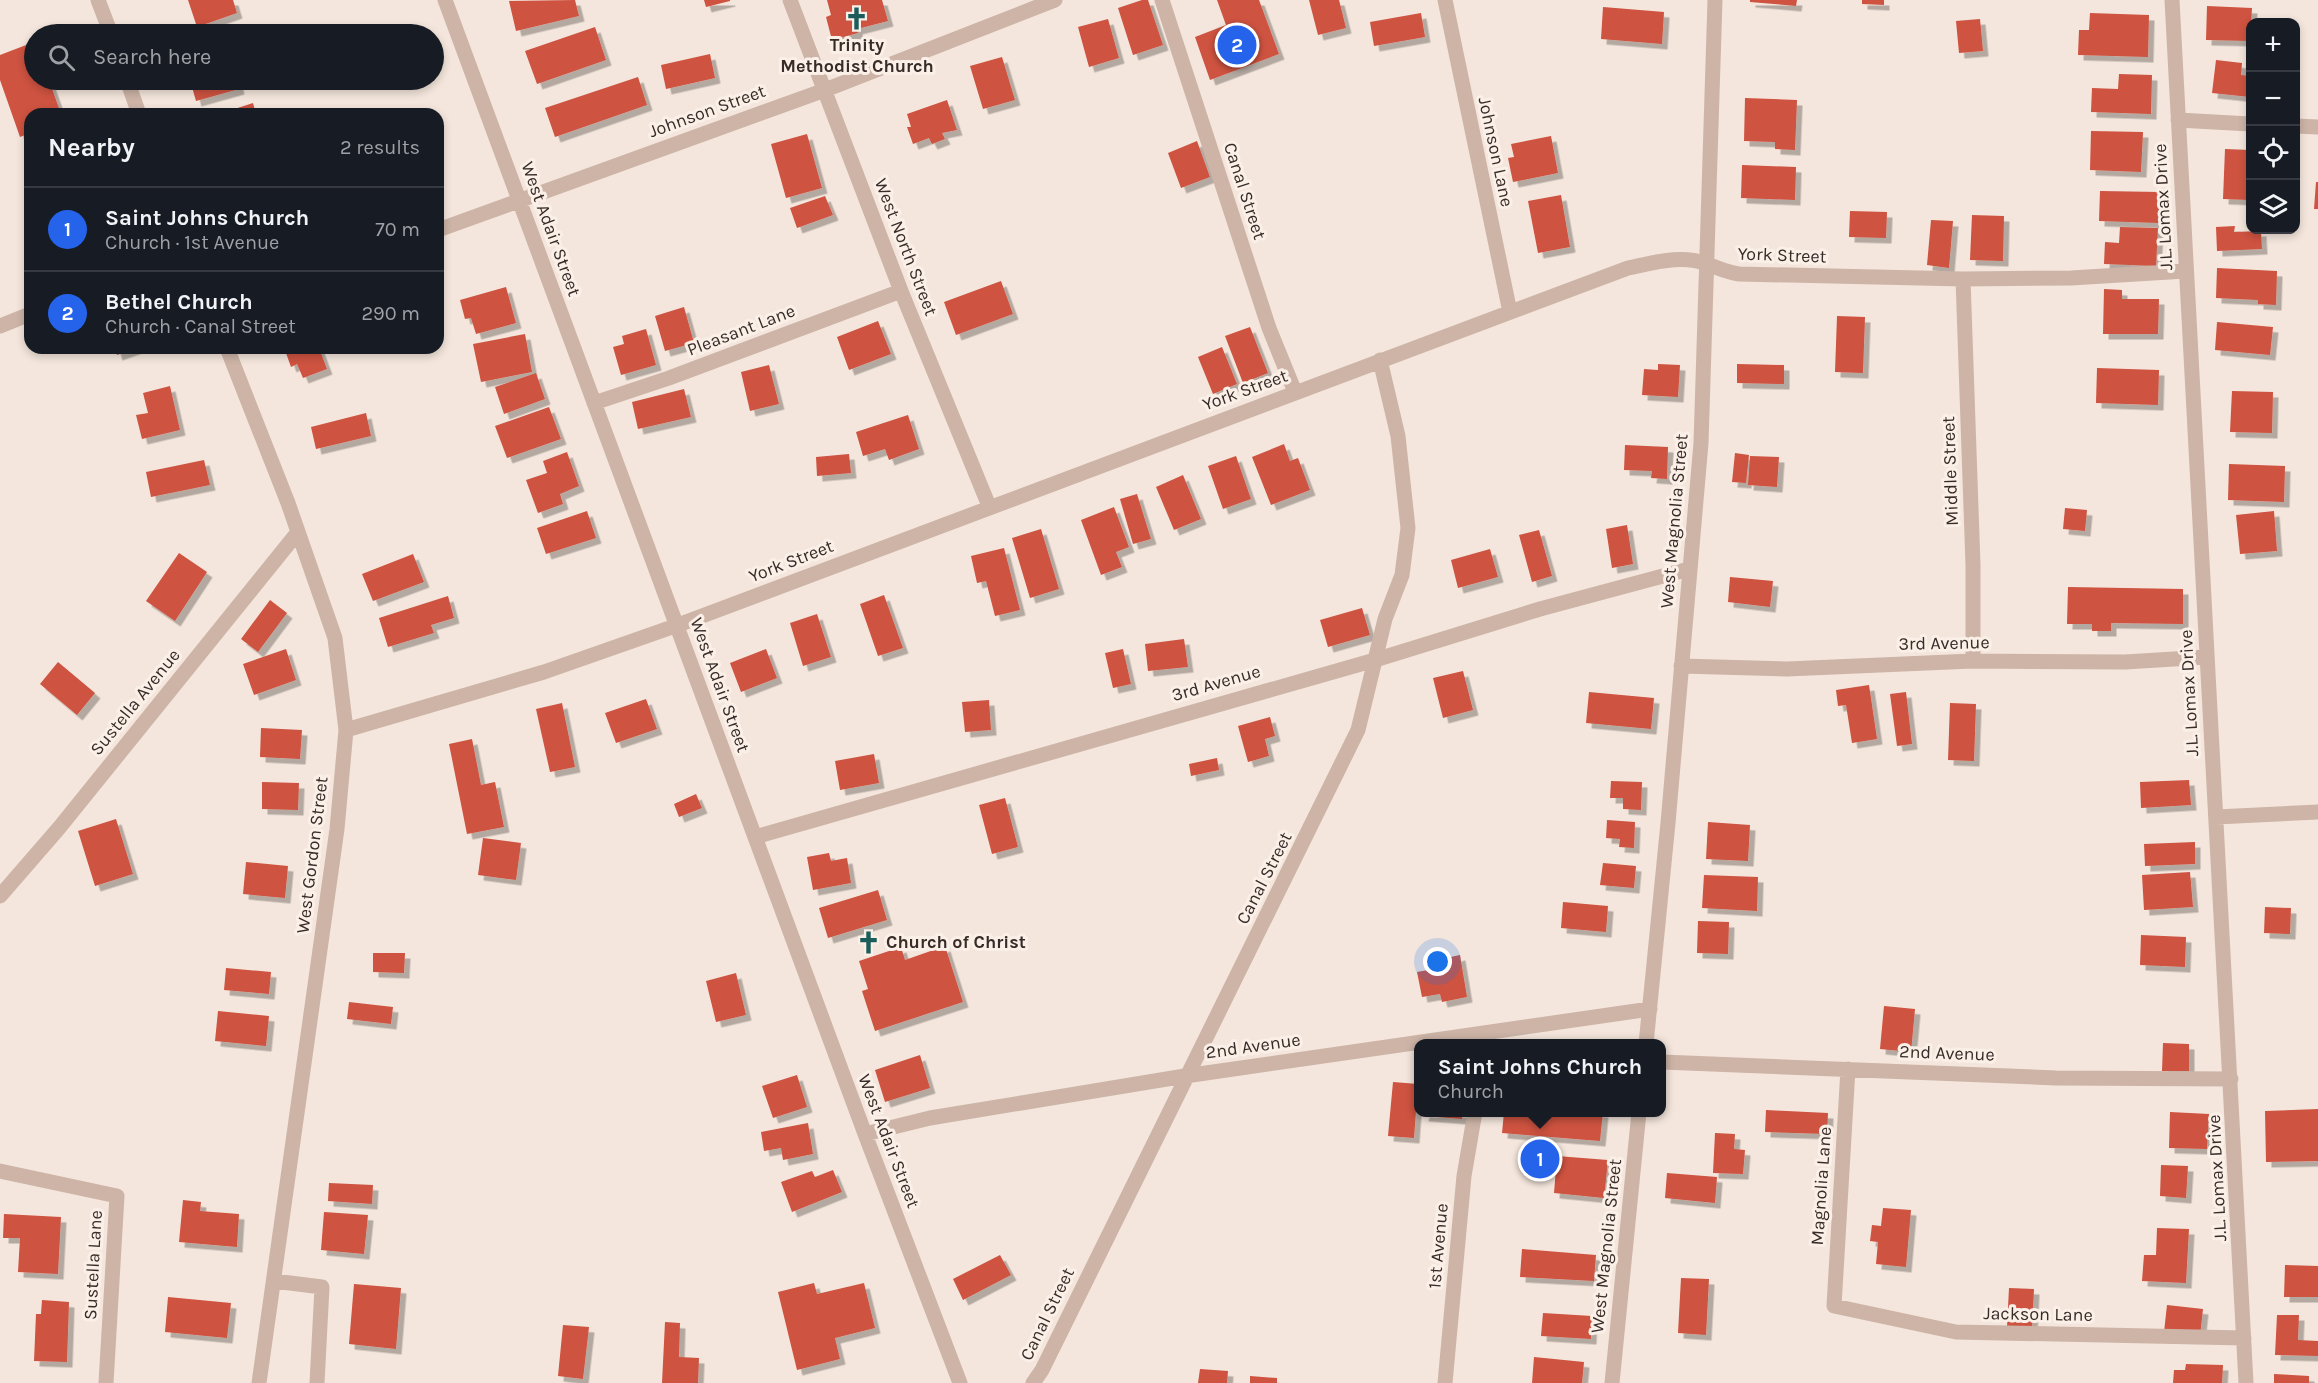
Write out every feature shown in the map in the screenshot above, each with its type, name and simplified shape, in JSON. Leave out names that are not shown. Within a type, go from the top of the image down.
[{"type":"street","points":[[98,0],[107,24]]},
{"type":"street","name":"West Adair Street","points":[[445,0],[865,1134],[960,1383]]},
{"type":"street","name":"West North Street","points":[[790,0],[901,291],[989,506]]},
{"type":"street","name":"Johnson Street","points":[[444,228],[825,90],[1055,0]]},
{"type":"street","name":"Canal Street","points":[[1162,0],[1269,328],[1295,392]]},
{"type":"street","name":"Johnson Lane","points":[[1446,0],[1510,312]]},
{"type":"street","name":"West Magnolia Street","points":[[1647,1039],[1701,443],[1716,0]]},
{"type":"street","name":"J.L. Lomax Drive","points":[[2172,0],[2246,1383]]},
{"type":"street","points":[[131,90],[138,108]]},
{"type":"street","points":[[2178,120],[2246,124]]},
{"type":"street","points":[[2300,126],[2318,127]]},
{"type":"street","name":"York Street","points":[[346,730],[543,672],[678,625],[989,506],[1628,268],[1670,259],[1706,263],[1721,272],[1739,274],[1963,279],[2071,278],[2186,271]]},
{"type":"street","name":"Middle Street","points":[[1963,279],[1972,553],[1973,661]]},
{"type":"street","name":"Pleasant Lane","points":[[594,403],[680,374],[901,291]]},
{"type":"street","points":[[0,326],[24,316]]},
{"type":"street","name":"West Gordon Street","points":[[229,354],[336,638],[346,730],[337,829],[259,1383]]},
{"type":"street","name":"Canal Street","points":[[1033,1383],[1042,1370],[1185,1076],[1358,730],[1384,619],[1402,575],[1408,528],[1398,436],[1380,360]]},
{"type":"street","name":"Sustella Avenue","points":[[0,896],[59,828],[298,532]]},
{"type":"street","name":"3rd Avenue","points":[[755,837],[1375,660],[1540,609],[1689,569]]},
{"type":"street","name":"3rd Avenue","points":[[1681,666],[1787,669],[1973,661],[2125,662],[2207,657]]},
{"type":"street","points":[[2216,817],[2318,812]]},
{"type":"street","name":"2nd Avenue","points":[[1489,1038],[1650,1010]]},
{"type":"street","name":"2nd Avenue","points":[[865,1134],[930,1118],[1185,1076],[1414,1047]]},
{"type":"street","name":"2nd Avenue","points":[[1666,1062],[2056,1078],[2231,1079]]},
{"type":"street","name":"Magnolia Lane","points":[[1834,1306],[1848,1068]]},
{"type":"street","name":"1st Avenue","points":[[1445,1383],[1464,1176],[1474,1117]]},
{"type":"street","name":"West Magnolia Street","points":[[1612,1383],[1639,1117]]},
{"type":"street","name":"Sustella Lane","points":[[0,1171],[117,1196],[106,1383]]},
{"type":"street","points":[[274,1281],[322,1287],[317,1383]]},
{"type":"street","name":"Jackson Lane","points":[[1834,1306],[1956,1332],[2244,1338]]},
{"type":"building","points":[[188,0],[233,0],[237,13],[206,24],[196,24]]},
{"type":"building","points":[[575,0],[579,16],[516,31],[509,1]]},
{"type":"building","points":[[704,0],[730,0],[730,1],[706,7]]},
{"type":"building","name":"Trinity Methodist Church","points":[[827,0],[882,0],[888,21],[857,29],[858,33],[832,40],[826,17],[831,15]]},
{"type":"building","points":[[1148,0],[1163,45],[1133,55],[1118,8]]},
{"type":"building","points":[[1217,0],[1259,0],[1279,54],[1210,80],[1195,37],[1226,25]]},
{"type":"building","points":[[1309,0],[1339,0],[1346,28],[1318,35]]},
{"type":"building","points":[[1750,0],[1797,0],[1796,6],[1750,2]]},
{"type":"building","points":[[1862,0],[1884,0],[1884,5],[1862,4]]},
{"type":"building","points":[[2207,6],[2252,8],[2251,18],[2246,18],[2246,41],[2206,40]]},
{"type":"building","points":[[1603,7],[1664,12],[1662,44],[1601,39]]},
{"type":"building","points":[[1421,13],[1425,37],[1374,46],[1370,22]]},
{"type":"building","points":[[2090,13],[2149,15],[2148,57],[2078,55],[2079,30],[2089,30]]},
{"type":"building","points":[[1108,19],[1119,58],[1089,67],[1078,27]]},
{"type":"building","points":[[1980,19],[1983,51],[1959,53],[1956,21]]},
{"type":"building","points":[[595,27],[606,60],[537,84],[525,51]]},
{"type":"building","points":[[24,46],[24,90],[53,90],[59,108],[24,108],[24,135],[20,137],[0,80],[0,55]]},
{"type":"building","points":[[710,54],[715,78],[666,89],[661,65]]},
{"type":"building","points":[[1002,57],[1015,100],[983,109],[970,66]]},
{"type":"building","points":[[2216,60],[2242,63],[2241,75],[2246,76],[2246,97],[2212,93]]},
{"type":"building","points":[[2119,74],[2152,75],[2151,114],[2091,112],[2092,88],[2118,89]]},
{"type":"building","points":[[638,77],[647,105],[555,137],[545,108]]},
{"type":"building","points":[[193,90],[235,90],[196,101]]},
{"type":"building","points":[[1745,98],[1797,100],[1795,150],[1775,149],[1775,142],[1744,141]]},
{"type":"building","points":[[947,100],[957,130],[942,133],[945,139],[932,144],[929,138],[913,144],[907,127],[911,127],[907,114]]},
{"type":"building","points":[[253,103],[254,108],[238,108]]},
{"type":"building","points":[[2091,131],[2143,132],[2141,172],[2090,170]]},
{"type":"building","points":[[807,134],[822,188],[786,198],[771,144]]},
{"type":"building","points":[[1551,136],[1558,173],[1513,182],[1508,158],[1514,157],[1511,144]]},
{"type":"building","points":[[1197,141],[1210,177],[1181,188],[1168,153]]},
{"type":"building","points":[[2225,149],[2246,150],[2246,200],[2223,199]]},
{"type":"building","points":[[1742,165],[1796,167],[1795,200],[1741,198]]},
{"type":"building","points":[[2316,182],[2318,182],[2318,209],[2314,209]]},
{"type":"building","points":[[2100,191],[2160,192],[2159,223],[2099,221]]},
{"type":"building","points":[[1561,195],[1570,247],[1538,253],[1528,201]]},
{"type":"building","points":[[825,196],[833,215],[797,228],[790,208]]},
{"type":"building","points":[[1850,211],[1887,212],[1886,238],[1849,237]]},
{"type":"building","points":[[1972,215],[2004,216],[2003,261],[1970,260]]},
{"type":"building","points":[[1931,220],[1953,221],[1949,268],[1927,265]]},
{"type":"building","points":[[2235,226],[2234,232],[2261,234],[2262,249],[2217,251],[2216,227]]},
{"type":"building","points":[[2120,227],[2158,228],[2156,266],[2104,264],[2105,242],[2119,243]]},
{"type":"building","points":[[2217,268],[2277,271],[2276,305],[2258,304],[2258,300],[2216,298]]},
{"type":"building","points":[[1001,281],[1013,314],[956,335],[944,302]]},
{"type":"building","points":[[506,287],[516,323],[476,334],[471,318],[465,319],[460,300]]},
{"type":"building","points":[[2104,289],[2122,290],[2122,299],[2159,299],[2158,334],[2103,334]]},
{"type":"building","points":[[684,307],[694,343],[665,351],[655,316]]},
{"type":"building","points":[[1837,316],[1865,317],[1863,373],[1835,372]]},
{"type":"building","points":[[878,321],[891,354],[849,370],[837,337]]},
{"type":"building","points":[[2217,322],[2273,327],[2270,355],[2215,350]]},
{"type":"building","points":[[1250,327],[1268,373],[1243,383],[1225,336]]},
{"type":"building","points":[[646,329],[656,365],[621,375],[613,347],[624,344],[622,336]]},
{"type":"building","points":[[525,334],[532,372],[481,382],[473,344]]},
{"type":"building","points":[[1222,347],[1237,384],[1213,394],[1198,357]]},
{"type":"building","points":[[286,354],[321,354],[327,369],[303,378],[297,364],[291,367]]},
{"type":"building","points":[[1658,364],[1680,365],[1678,397],[1642,395],[1644,369],[1658,370]]},
{"type":"building","points":[[1737,364],[1784,365],[1784,384],[1737,383]]},
{"type":"building","points":[[769,365],[779,404],[750,411],[741,372]]},
{"type":"building","points":[[2097,368],[2159,370],[2158,405],[2096,403]]},
{"type":"building","points":[[536,373],[545,399],[504,414],[495,387]]},
{"type":"building","points":[[170,386],[180,430],[142,439],[136,415],[148,413],[143,393]]},
{"type":"building","points":[[684,389],[691,417],[638,429],[632,402]]},
{"type":"building","points":[[2232,391],[2273,392],[2272,433],[2230,432]]},
{"type":"building","points":[[549,407],[561,439],[507,458],[495,426]]},
{"type":"building","points":[[366,413],[371,436],[316,449],[311,427]]},
{"type":"building","points":[[908,415],[919,449],[889,460],[885,449],[863,456],[856,432]]},
{"type":"building","points":[[1284,444],[1290,461],[1298,458],[1310,490],[1271,505],[1252,457]]},
{"type":"building","points":[[1625,445],[1668,447],[1667,479],[1651,478],[1652,471],[1624,470]]},
{"type":"building","points":[[567,452],[579,486],[560,494],[563,504],[538,513],[526,480],[547,473],[543,461]]},
{"type":"building","points":[[1735,453],[1749,455],[1746,483],[1732,482]]},
{"type":"building","points":[[849,454],[851,473],[817,476],[816,457]]},
{"type":"building","points":[[1236,456],[1251,499],[1223,509],[1208,466]]},
{"type":"building","points":[[1750,456],[1779,457],[1777,487],[1748,485]]},
{"type":"building","points":[[204,460],[210,485],[151,497],[146,472]]},
{"type":"building","points":[[2229,464],[2285,466],[2284,502],[2228,500]]},
{"type":"building","points":[[1183,475],[1201,519],[1174,530],[1156,487]]},
{"type":"building","points":[[1137,494],[1151,539],[1133,544],[1120,499]]},
{"type":"building","points":[[1114,507],[1129,547],[1116,552],[1122,567],[1101,575],[1081,520]]},
{"type":"building","points":[[2065,508],[2087,510],[2085,531],[2063,529]]},
{"type":"building","points":[[587,511],[596,538],[546,554],[537,528]]},
{"type":"building","points":[[2274,511],[2277,551],[2240,554],[2236,515]]},
{"type":"building","points":[[1627,525],[1633,564],[1612,568],[1606,529]]},
{"type":"building","points":[[1041,529],[1059,589],[1030,598],[1012,538]]},
{"type":"building","points":[[1539,530],[1552,576],[1532,582],[1519,535]]},
{"type":"building","points":[[1004,548],[1020,610],[995,616],[986,581],[977,583],[971,556]]},
{"type":"building","points":[[1490,549],[1498,577],[1458,588],[1451,560]]},
{"type":"building","points":[[179,553],[207,572],[175,621],[146,601]]},
{"type":"building","points":[[413,554],[424,582],[373,601],[362,574]]},
{"type":"building","points":[[1730,577],[1773,581],[1770,607],[1728,602]]},
{"type":"building","points":[[2068,587],[2183,589],[2183,624],[2111,623],[2111,631],[2092,631],[2092,624],[2067,624]]},
{"type":"building","points":[[884,595],[903,648],[878,656],[860,604]]},
{"type":"building","points":[[448,596],[454,618],[431,625],[434,633],[388,647],[379,618]]},
{"type":"building","points":[[270,600],[287,613],[258,652],[241,639]]},
{"type":"building","points":[[1362,608],[1370,635],[1328,647],[1320,620]]},
{"type":"building","points":[[817,614],[831,657],[803,666],[790,623]]},
{"type":"building","points":[[1184,639],[1188,667],[1148,671],[1145,644]]},
{"type":"building","points":[[286,649],[296,680],[254,695],[243,664]]},
{"type":"building","points":[[766,649],[777,678],[741,692],[730,663]]},
{"type":"building","points":[[1123,649],[1131,684],[1113,688],[1105,653]]},
{"type":"building","points":[[58,662],[95,693],[77,715],[40,684]]},
{"type":"building","points":[[1463,671],[1473,710],[1443,718],[1433,678]]},
{"type":"building","points":[[1869,685],[1877,739],[1852,743],[1846,705],[1838,706],[1836,690]]},
{"type":"building","points":[[1589,692],[1654,698],[1651,729],[1586,723]]},
{"type":"building","points":[[1906,692],[1912,744],[1897,746],[1890,694]]},
{"type":"building","points":[[646,699],[657,729],[616,743],[605,713]]},
{"type":"building","points":[[989,700],[991,730],[965,732],[962,702]]},
{"type":"building","points":[[562,703],[575,767],[550,772],[536,709]]},
{"type":"building","points":[[1950,703],[1976,704],[1974,761],[1948,760]]},
{"type":"building","points":[[1270,717],[1275,736],[1265,739],[1269,756],[1248,762],[1238,726]]},
{"type":"building","points":[[261,728],[302,730],[300,759],[260,757]]},
{"type":"building","points":[[472,739],[481,785],[495,782],[504,827],[467,834],[449,744]]},
{"type":"building","points":[[874,754],[879,783],[840,790],[835,761]]},
{"type":"building","points":[[1217,758],[1219,770],[1191,776],[1189,764]]},
{"type":"building","points":[[2189,780],[2191,805],[2141,808],[2140,782]]},
{"type":"building","points":[[1611,781],[1642,782],[1641,810],[1623,809],[1623,798],[1610,798]]},
{"type":"building","points":[[262,782],[299,783],[298,810],[262,809]]},
{"type":"building","points":[[696,794],[702,808],[679,817],[674,804]]},
{"type":"building","points":[[1005,798],[1018,847],[992,854],[979,805]]},
{"type":"building","points":[[116,819],[133,874],[95,886],[78,831]]},
{"type":"building","points":[[1607,820],[1635,822],[1634,848],[1619,847],[1620,839],[1606,838]]},
{"type":"building","points":[[1708,822],[1750,825],[1748,861],[1706,859]]},
{"type":"building","points":[[483,838],[521,843],[516,880],[478,875]]},
{"type":"building","points":[[2195,842],[2195,864],[2145,866],[2144,844]]},
{"type":"building","points":[[829,853],[831,861],[847,858],[851,883],[813,890],[807,857]]},
{"type":"building","points":[[246,862],[288,866],[285,898],[243,894]]},
{"type":"building","points":[[1603,863],[1636,866],[1634,888],[1600,885]]},
{"type":"building","points":[[2190,872],[2193,907],[2144,910],[2142,875]]},
{"type":"building","points":[[1704,875],[1758,877],[1757,911],[1702,908]]},
{"type":"building","points":[[878,890],[887,920],[828,938],[819,908]]},
{"type":"building","points":[[1563,902],[1608,906],[1606,932],[1561,928]]},
{"type":"building","points":[[2265,907],[2291,908],[2290,934],[2264,933]]},
{"type":"building","points":[[1698,921],[1729,922],[1728,954],[1697,953]]},
{"type":"building","points":[[2141,935],[2186,937],[2185,967],[2140,965]]},
{"type":"building","points":[[945,946],[963,1002],[875,1031],[862,991],[868,989],[859,961],[901,947],[905,960]]},
{"type":"building","points":[[373,953],[405,953],[404,973],[373,972]]},
{"type":"building","points":[[1460,955],[1467,997],[1442,1002],[1440,994],[1422,997],[1417,972],[1434,969],[1432,961]]},
{"type":"building","points":[[226,968],[271,972],[269,994],[224,990]]},
{"type":"building","points":[[736,973],[746,1015],[716,1022],[706,981]]},
{"type":"building","points":[[349,1002],[393,1007],[391,1024],[347,1019]]},
{"type":"building","points":[[1884,1006],[1915,1009],[1911,1052],[1880,1049]]},
{"type":"building","points":[[218,1011],[269,1016],[266,1046],[215,1041]]},
{"type":"building","points":[[2163,1043],[2189,1044],[2189,1071],[2162,1071]]},
{"type":"building","points":[[920,1055],[930,1088],[885,1102],[875,1070]]},
{"type":"building","points":[[797,1075],[807,1107],[773,1118],[762,1086]]},
{"type":"building","points":[[1393,1082],[1414,1084],[1414,1138],[1388,1136]]},
{"type":"building","points":[[2318,1109],[2318,1161],[2266,1162],[2265,1111]]},
{"type":"building","points":[[1766,1110],[1828,1113],[1827,1134],[1765,1132]]},
{"type":"building","points":[[2170,1112],[2209,1114],[2207,1149],[2169,1148]]},
{"type":"building","points":[[1436,1117],[1462,1117],[1462,1119]]},
{"type":"building","points":[[1504,1117],[1602,1117],[1600,1141],[1502,1133]]},
{"type":"building","points":[[808,1123],[813,1154],[783,1160],[781,1148],[764,1151],[761,1132]]},
{"type":"building","points":[[1715,1133],[1735,1134],[1734,1149],[1745,1150],[1743,1174],[1713,1173]]},
{"type":"building","points":[[1557,1156],[1608,1160],[1604,1198],[1554,1193]]},
{"type":"building","points":[[2161,1165],[2188,1166],[2186,1198],[2160,1196]]},
{"type":"building","points":[[833,1170],[842,1192],[792,1212],[781,1182],[812,1171],[815,1177]]},
{"type":"building","points":[[1667,1173],[1717,1177],[1715,1203],[1665,1198]]},
{"type":"building","points":[[329,1183],[373,1185],[372,1204],[328,1201]]},
{"type":"building","points":[[183,1200],[201,1202],[200,1211],[239,1214],[237,1247],[179,1242]]},
{"type":"building","points":[[1883,1208],[1911,1210],[1906,1267],[1876,1264],[1878,1242],[1870,1241],[1872,1225],[1881,1226]]},
{"type":"building","points":[[324,1212],[368,1215],[364,1254],[321,1250]]},
{"type":"building","points":[[4,1214],[61,1217],[58,1274],[18,1272],[20,1238],[3,1238]]},
{"type":"building","points":[[2157,1228],[2189,1229],[2186,1283],[2142,1281],[2144,1255],[2156,1255]]},
{"type":"building","points":[[1522,1249],[1596,1255],[1594,1281],[1520,1277]]},
{"type":"building","points":[[1000,1255],[1011,1275],[963,1300],[953,1279]]},
{"type":"building","points":[[2285,1265],[2318,1266],[2318,1297],[2284,1297]]},
{"type":"building","points":[[1681,1278],[1709,1279],[1706,1335],[1678,1333]]},
{"type":"building","points":[[814,1283],[817,1294],[864,1283],[875,1328],[835,1338],[840,1359],[797,1370],[778,1292]]},
{"type":"building","points":[[354,1284],[401,1288],[396,1349],[349,1344]]},
{"type":"building","points":[[2009,1288],[2034,1289],[2032,1329],[2007,1327]]},
{"type":"building","points":[[168,1297],[231,1303],[227,1338],[165,1332]]},
{"type":"building","points":[[42,1300],[69,1302],[67,1362],[34,1361],[36,1314],[41,1314]]},
{"type":"building","points":[[2167,1305],[2203,1309],[2200,1336],[2164,1332]]},
{"type":"building","points":[[1543,1313],[1592,1316],[1591,1339],[1541,1336]]},
{"type":"building","points":[[2277,1315],[2299,1315],[2298,1340],[2318,1341],[2318,1356],[2275,1355]]},
{"type":"building","points":[[665,1322],[680,1323],[679,1357],[699,1358],[698,1383],[662,1383]]},
{"type":"building","points":[[563,1325],[589,1327],[583,1379],[558,1376]]},
{"type":"building","points":[[1534,1357],[1584,1362],[1582,1383],[1532,1383]]},
{"type":"building","points":[[2186,1364],[2223,1365],[2222,1383],[2173,1383],[2174,1370],[2185,1370]]},
{"type":"building","points":[[1200,1369],[1228,1371],[1227,1383],[1198,1383]]},
{"type":"building","points":[[2274,1374],[2309,1376],[2309,1383],[2274,1383]]},
{"type":"building","points":[[1250,1376],[1277,1378],[1277,1383],[1250,1383]]},
{"type":"place","name":"Trinity Methodist Church","points":[[857,19]]},
{"type":"place","name":"Bethel Church","points":[[1237,45]]},
{"type":"place","name":"Church of Christ","points":[[868,942]]},
{"type":"place","name":"Saint Johns Church","points":[[1540,1159]]}]
